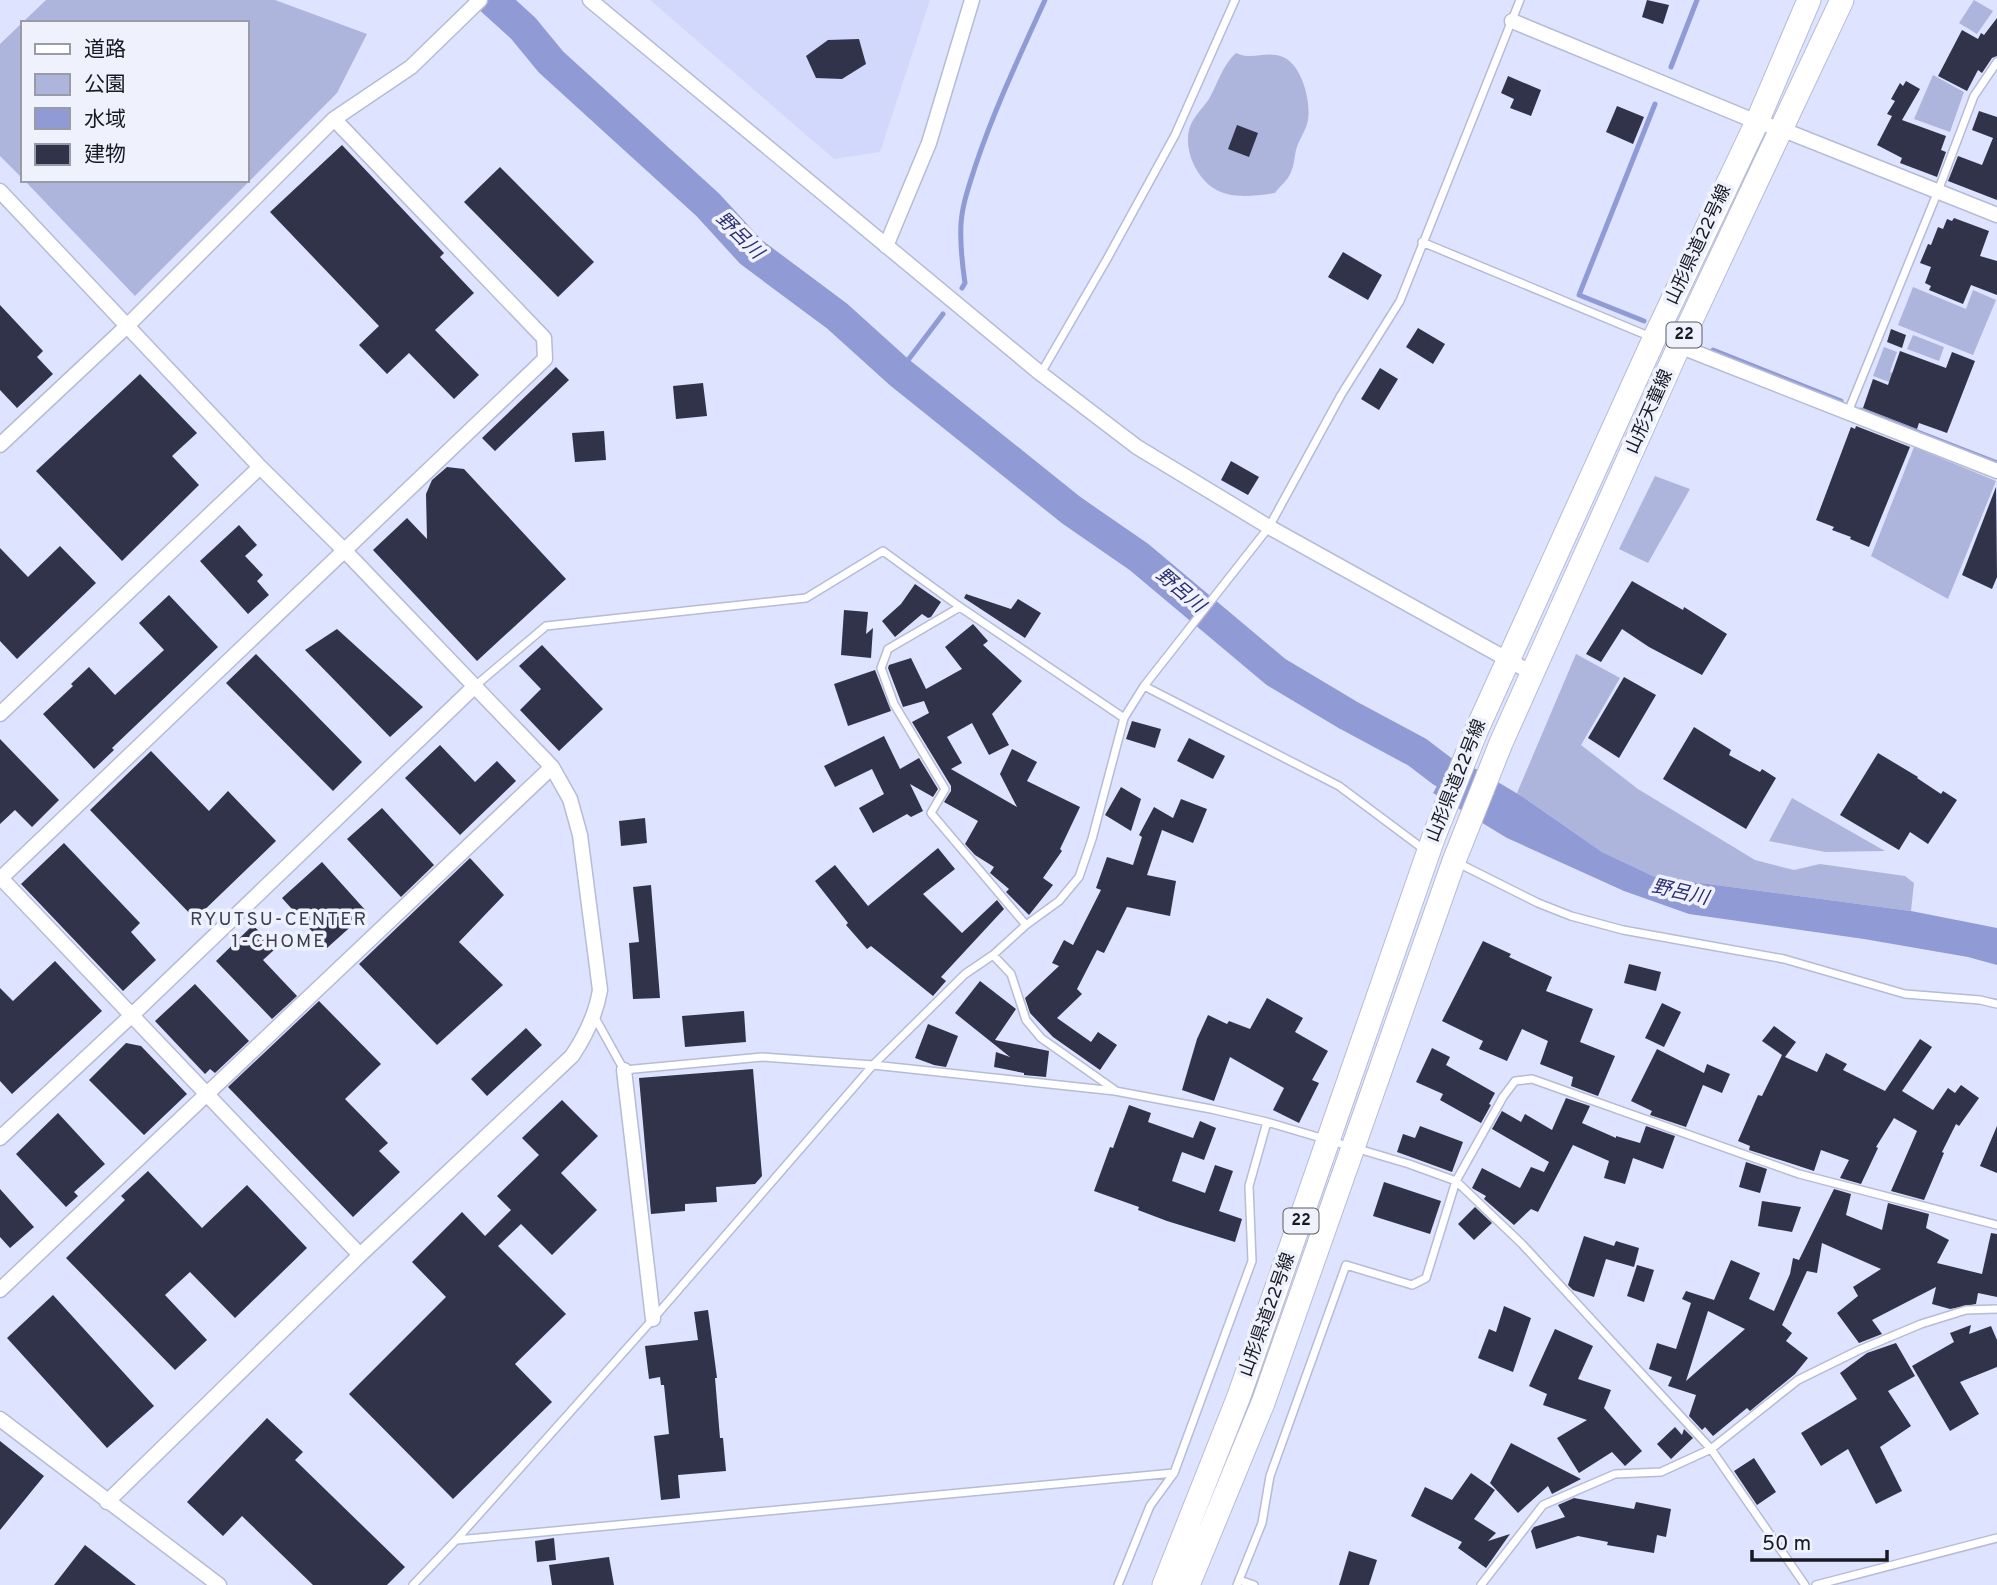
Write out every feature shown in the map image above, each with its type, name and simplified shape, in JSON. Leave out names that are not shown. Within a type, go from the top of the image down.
[{"type":"main road","name":"山形県道22号線","points":[[1164,1585],[1239,1396],[1431,844],[1477,729],[1756,122],[1809,0]]},
{"type":"main road","name":"山形天童線","points":[[1532,673],[1679,346],[1842,0]]},
{"type":"main road","name":"山形県道22号線","points":[[1188,1585],[1263,1403],[1457,854],[1532,673]]},
{"type":"street","points":[[0,445],[127,326],[334,119],[411,67],[480,0]]},
{"type":"street","points":[[590,0],[1040,373],[1137,447],[1269,527],[1532,673]]},
{"type":"street","points":[[886,246],[929,143],[972,0]]},
{"type":"street","points":[[1512,21],[1756,122],[1781,129],[1997,215]]},
{"type":"street","points":[[334,119],[544,338],[545,359],[0,878],[360,1255]]},
{"type":"street","points":[[0,191],[260,467],[345,551],[552,767],[570,799],[580,835],[600,990],[594,1016],[583,1041],[572,1056],[360,1255],[107,1502]]},
{"type":"street","points":[[1679,346],[1997,471]]},
{"type":"street","points":[[0,715],[260,467]]},
{"type":"street","points":[[0,1138],[475,686]]},
{"type":"street","points":[[0,1290],[552,767]]},
{"type":"street","points":[[624,1070],[653,1319]]},
{"type":"street","points":[[0,1419],[214,1584]]},
{"type":"lane","points":[[1040,373],[1175,135],[1234,0]]},
{"type":"lane","points":[[413,1585],[653,1319],[873,1065],[965,974],[993,955],[1026,925],[1059,901],[1079,877],[1092,839],[1124,718],[1144,686],[1269,527],[1341,395],[1400,301],[1520,0]]},
{"type":"lane","points":[[1847,412],[1938,191],[1973,96],[1997,62]]},
{"type":"lane","points":[[1422,242],[1654,339]]},
{"type":"lane","points":[[475,686],[546,626],[806,598],[883,551],[960,607],[1124,718]]},
{"type":"lane","points":[[960,607],[888,649],[881,668],[894,704],[945,789],[931,813],[1026,925]]},
{"type":"lane","points":[[1144,686],[1339,786],[1431,844]]},
{"type":"lane","points":[[1457,854],[1538,904],[1571,916],[1623,930],[1784,960],[1905,994],[1980,1000],[1997,1004]]},
{"type":"lane","points":[[993,955],[1011,974],[1026,1020],[1041,1038],[1115,1091]]},
{"type":"lane","points":[[594,1016],[624,1070],[762,1057],[873,1065],[1115,1091],[1211,1108],[1267,1122],[1409,1164],[1456,1181],[1522,1244],[1711,1449],[1805,1585]]},
{"type":"lane","points":[[1254,1585],[1238,1582],[1262,1522],[1270,1476],[1346,1265],[1412,1285],[1426,1278],[1456,1181],[1503,1097],[1515,1082],[1532,1079],[1799,1174],[1997,1225]]},
{"type":"lane","points":[[1118,1585],[1150,1506],[1174,1473],[1252,1261],[1249,1186],[1267,1122]]},
{"type":"lane","points":[[1481,1585],[1543,1505],[1615,1474],[1661,1472],[1711,1449],[1798,1380],[1859,1350],[1921,1324],[1966,1310],[1997,1308]]},
{"type":"lane","points":[[456,1540],[1174,1473]]},
{"type":"lane","points":[[1816,1585],[1997,1538]]},
{"type":"shaded area","points":[[650,0],[930,0],[880,152],[834,159]]},
{"type":"green space","points":[[46,0],[275,0],[367,34],[337,93],[135,296],[26,182],[248,182],[248,21],[24,21]]},
{"type":"green space","points":[[1974,0],[1993,11],[1977,34],[1959,23]]},
{"type":"green space","points":[[21,24],[21,177],[0,156],[0,44]]},
{"type":"green space","points":[[1236,53],[1283,57],[1290,61],[1304,84],[1309,112],[1307,124],[1297,146],[1291,173],[1275,193],[1239,196],[1218,191],[1196,170],[1189,150],[1189,130],[1192,122]]},
{"type":"green space","points":[[1933,75],[1964,92],[1950,132],[1914,119]]},
{"type":"green space","points":[[1913,287],[1966,309],[1973,290],[1996,300],[1973,355],[1898,325]]},
{"type":"green space","points":[[1913,335],[1944,347],[1939,361],[1907,349]]},
{"type":"green space","points":[[1884,347],[1897,352],[1890,372],[1906,378],[1903,387],[1873,376]]},
{"type":"green space","points":[[1914,447],[1996,481],[1948,599],[1871,556]]},
{"type":"green space","points":[[1655,476],[1690,489],[1648,563],[1619,549]]},
{"type":"green space","points":[[1576,654],[1620,678],[1581,745],[1638,789],[1755,860],[1794,870],[1820,864],[1905,876],[1914,883],[1911,911],[1655,877],[1602,852],[1517,793]]},
{"type":"green space","points":[[1792,798],[1885,851],[1825,852],[1769,841]]},
{"type":"water","points":[[1454,756],[1523,797],[1602,852],[1655,877],[1911,911],[1997,928],[1997,965],[1968,957],[1864,939],[1689,914],[1624,891],[1507,838],[1433,793]]},
{"type":"building","points":[[1647,0],[1669,5],[1663,24],[1642,17]]},
{"type":"building","points":[[1997,18],[1997,56],[1992,58],[1982,73],[1978,70],[1967,91],[1938,76],[1962,30],[1978,39]]},
{"type":"building","points":[[859,39],[866,64],[842,79],[816,78],[806,56],[828,40]]},
{"type":"building","points":[[1508,76],[1541,90],[1531,116],[1510,108],[1514,99],[1501,93]]},
{"type":"building","points":[[1906,81],[1920,89],[1902,120],[1946,136],[1941,150],[1946,152],[1937,177],[1900,163],[1902,158],[1877,145],[1892,116],[1887,114],[1895,101],[1891,99],[1900,83],[1903,86]]},
{"type":"building","points":[[1617,106],[1644,117],[1633,144],[1606,132]]},
{"type":"building","points":[[1979,111],[1997,117],[1997,200],[1948,181],[1958,156],[1982,165],[1993,138],[1972,130]]},
{"type":"building","points":[[1237,125],[1258,133],[1249,157],[1228,149]]},
{"type":"building","points":[[342,145],[444,253],[440,257],[474,293],[435,330],[479,375],[454,399],[409,353],[387,374],[359,345],[379,326],[270,212]]},
{"type":"building","points":[[500,167],[594,262],[558,297],[464,202]]},
{"type":"building","points":[[1954,218],[1989,231],[1980,256],[1997,261],[1997,295],[1971,285],[1963,304],[1929,290],[1931,286],[1925,283],[1931,267],[1920,263],[1928,244],[1931,245],[1938,227],[1943,229],[1947,219],[1952,221]]},
{"type":"building","points":[[1343,252],[1382,275],[1368,300],[1328,277]]},
{"type":"building","points":[[0,305],[43,351],[37,357],[53,374],[17,408],[0,390]]},
{"type":"building","points":[[1418,328],[1445,344],[1433,364],[1406,347]]},
{"type":"building","points":[[1891,329],[1906,335],[1902,348],[1887,342]]},
{"type":"building","points":[[1900,351],[1946,368],[1952,352],[1975,361],[1947,433],[1919,423],[1917,429],[1863,408],[1873,379],[1888,385]]},
{"type":"building","points":[[556,367],[569,380],[495,451],[482,438]]},
{"type":"building","points":[[1380,368],[1398,379],[1379,410],[1361,399]]},
{"type":"building","points":[[140,374],[197,433],[172,456],[199,485],[122,561],[36,471]]},
{"type":"building","points":[[703,383],[707,416],[676,419],[673,386]]},
{"type":"building","points":[[1856,426],[1910,447],[1869,547],[1816,520],[1851,427],[1855,429]]},
{"type":"building","points":[[604,431],[606,460],[575,462],[572,433]]},
{"type":"building","points":[[1231,461],[1259,477],[1248,495],[1221,480]]},
{"type":"building","points":[[447,467],[464,469],[566,579],[477,661],[373,550],[407,518],[427,539],[426,494],[432,480]]},
{"type":"building","points":[[1996,487],[1997,577],[1992,589],[1962,575]]},
{"type":"building","points":[[239,525],[257,545],[245,556],[263,575],[257,581],[269,595],[248,614],[200,561]]},
{"type":"building","points":[[60,546],[96,583],[17,659],[0,641],[0,548],[28,577]]},
{"type":"building","points":[[1632,581],[1683,610],[1684,607],[1727,634],[1702,675],[1649,647],[1622,629],[1601,662],[1586,654]]},
{"type":"building","points":[[915,584],[941,602],[931,617],[922,614],[895,637],[882,621],[901,604]]},
{"type":"building","points":[[966,594],[1011,609],[1018,599],[1041,613],[1025,638],[964,598]]},
{"type":"building","points":[[169,595],[218,647],[112,748],[114,750],[94,769],[43,714],[89,667],[115,695],[164,650],[139,623]]},
{"type":"building","points":[[844,610],[868,612],[866,634],[873,628],[871,658],[841,655]]},
{"type":"building","points":[[973,624],[988,641],[983,645],[1022,681],[992,714],[1009,745],[989,755],[972,723],[947,737],[962,763],[951,769],[1017,807],[1000,774],[1012,749],[1037,762],[1027,781],[1080,807],[1060,849],[1062,851],[1043,878],[1053,885],[1029,915],[1006,892],[1009,889],[990,873],[994,867],[975,855],[965,844],[978,821],[944,802],[951,786],[912,722],[929,713],[924,701],[903,707],[888,668],[889,665],[911,658],[926,689],[962,669],[945,647]]},
{"type":"building","points":[[337,629],[423,707],[390,737],[305,650]]},
{"type":"building","points":[[542,645],[603,709],[559,751],[520,710],[541,689],[519,666]]},
{"type":"building","points":[[256,654],[362,762],[333,791],[226,683]]},
{"type":"building","points":[[875,670],[891,711],[848,726],[834,684]]},
{"type":"building","points":[[1624,677],[1656,695],[1619,758],[1588,738]]},
{"type":"building","points":[[1132,721],[1161,729],[1155,748],[1126,739]]},
{"type":"building","points":[[1694,727],[1731,750],[1729,755],[1776,778],[1746,829],[1663,779]]},
{"type":"building","points":[[884,736],[900,769],[919,758],[938,789],[933,797],[910,784],[923,811],[911,817],[907,814],[873,833],[859,808],[884,794],[872,769],[835,787],[824,766]]},
{"type":"building","points":[[1189,738],[1225,756],[1213,779],[1177,761]]},
{"type":"building","points":[[0,739],[59,800],[32,827],[15,810],[0,824]]},
{"type":"building","points":[[440,745],[475,782],[497,761],[516,781],[460,835],[405,778]]},
{"type":"building","points":[[151,751],[209,811],[228,791],[276,841],[195,919],[90,810]]},
{"type":"building","points":[[1878,753],[1941,794],[1943,791],[1957,800],[1928,844],[1910,832],[1899,850],[1840,815]]},
{"type":"building","points":[[1121,787],[1141,799],[1131,831],[1105,815]]},
{"type":"building","points":[[1181,799],[1207,809],[1193,843],[1162,830],[1147,875],[1176,881],[1170,916],[1127,907],[1104,953],[1097,950],[1077,989],[1082,994],[1057,1018],[1091,1042],[1098,1032],[1117,1045],[1100,1070],[1053,1037],[1030,1013],[1025,998],[1059,966],[1052,963],[1064,940],[1073,945],[1101,890],[1096,888],[1107,857],[1133,865],[1142,837],[1139,835],[1154,807],[1173,818]]},
{"type":"building","points":[[382,808],[434,865],[401,897],[347,839]]},
{"type":"building","points":[[645,818],[647,843],[621,846],[619,821]]},
{"type":"building","points":[[64,843],[140,923],[131,932],[156,960],[123,991],[21,884]]},
{"type":"building","points":[[938,848],[955,869],[923,894],[962,933],[997,900],[1004,909],[941,977],[946,981],[933,996],[871,946],[867,949],[846,925],[848,923],[815,881],[835,865],[868,906]]},
{"type":"building","points":[[470,858],[504,895],[459,942],[503,985],[437,1045],[359,964]]},
{"type":"building","points":[[322,862],[367,912],[327,948],[282,898]]},
{"type":"building","points":[[651,885],[660,998],[633,999],[629,943],[639,942],[633,887]]},
{"type":"building","points":[[253,925],[275,949],[263,960],[297,996],[272,1019],[216,961]]},
{"type":"building","points":[[1483,941],[1511,954],[1509,957],[1552,977],[1546,991],[1593,1009],[1580,1042],[1615,1056],[1598,1096],[1571,1086],[1573,1077],[1540,1064],[1548,1041],[1522,1029],[1507,1061],[1479,1049],[1483,1041],[1442,1021]]},
{"type":"building","points":[[55,961],[102,1011],[12,1094],[0,1081],[0,988],[13,1001]]},
{"type":"building","points":[[1629,964],[1661,972],[1656,991],[1624,983]]},
{"type":"building","points":[[980,981],[1016,1009],[995,1040],[1049,1051],[1046,1077],[1024,1075],[994,1067],[996,1052],[1010,1057],[955,1013]]},
{"type":"building","points":[[195,984],[249,1041],[215,1073],[210,1069],[205,1074],[155,1021]]},
{"type":"building","points":[[1267,998],[1303,1018],[1295,1032],[1328,1051],[1312,1080],[1319,1083],[1299,1123],[1273,1110],[1284,1088],[1230,1057],[1214,1101],[1182,1090],[1197,1039],[1208,1015],[1227,1024],[1229,1021],[1250,1029]]},
{"type":"building","points":[[319,1001],[381,1064],[345,1099],[388,1143],[379,1151],[400,1172],[353,1217],[228,1087]]},
{"type":"building","points":[[1662,1003],[1681,1012],[1664,1047],[1645,1038]]},
{"type":"building","points":[[744,1011],[746,1042],[685,1047],[682,1016]]},
{"type":"building","points":[[928,1024],[958,1036],[946,1067],[915,1058]]},
{"type":"building","points":[[1774,1026],[1796,1042],[1785,1057],[1817,1072],[1826,1053],[1847,1064],[1843,1070],[1885,1091],[1920,1039],[1932,1047],[1902,1091],[1933,1110],[1948,1088],[1955,1093],[1961,1085],[1979,1098],[1959,1126],[1956,1124],[1924,1200],[1891,1191],[1917,1131],[1894,1118],[1876,1147],[1878,1148],[1861,1184],[1840,1178],[1849,1160],[1821,1150],[1814,1171],[1749,1150],[1750,1146],[1738,1141],[1758,1095],[1762,1096],[1782,1055],[1762,1041]]},
{"type":"building","points":[[526,1028],[542,1045],[487,1096],[471,1079]]},
{"type":"building","points":[[126,1043],[141,1046],[187,1094],[144,1135],[89,1080]]},
{"type":"building","points":[[1432,1048],[1450,1057],[1446,1065],[1495,1093],[1481,1123],[1440,1100],[1443,1094],[1416,1082]]},
{"type":"building","points":[[1657,1049],[1704,1073],[1707,1064],[1730,1074],[1722,1093],[1703,1085],[1686,1127],[1650,1115],[1652,1111],[1631,1101]]},
{"type":"building","points":[[753,1069],[762,1176],[755,1184],[716,1187],[717,1202],[685,1204],[685,1211],[651,1214],[639,1078]]},
{"type":"building","points":[[1566,1098],[1590,1106],[1582,1123],[1616,1138],[1640,1143],[1646,1126],[1675,1136],[1663,1169],[1633,1158],[1625,1184],[1604,1178],[1609,1161],[1573,1145],[1538,1212],[1531,1209],[1514,1225],[1484,1199],[1486,1196],[1472,1188],[1482,1168],[1520,1188],[1531,1167],[1544,1172],[1549,1162],[1492,1129],[1502,1111],[1521,1122],[1525,1114],[1552,1130]]},
{"type":"building","points":[[562,1100],[598,1136],[561,1173],[597,1210],[552,1255],[521,1224],[498,1246],[566,1314],[515,1364],[552,1402],[453,1499],[349,1394],[446,1297],[412,1262],[462,1212],[485,1236],[511,1210],[497,1196],[539,1155],[522,1138]]},
{"type":"building","points":[[1129,1105],[1151,1113],[1148,1122],[1193,1138],[1200,1121],[1216,1128],[1204,1160],[1182,1152],[1172,1181],[1205,1193],[1215,1165],[1233,1171],[1219,1211],[1242,1219],[1235,1242],[1167,1221],[1138,1210],[1139,1207],[1094,1191]]},
{"type":"building","points":[[58,1113],[105,1164],[74,1192],[78,1196],[66,1207],[16,1154]]},
{"type":"building","points":[[1420,1126],[1463,1142],[1452,1172],[1397,1152],[1403,1134],[1415,1138]]},
{"type":"building","points":[[1997,1126],[1997,1173],[1980,1166]]},
{"type":"building","points":[[1746,1162],[1767,1169],[1760,1193],[1739,1187]]},
{"type":"building","points":[[148,1171],[202,1228],[247,1185],[307,1248],[235,1318],[190,1272],[165,1295],[207,1340],[175,1370],[66,1258],[125,1200],[121,1196]]},
{"type":"building","points":[[1384,1182],[1441,1201],[1430,1234],[1373,1216]]},
{"type":"building","points":[[0,1189],[34,1227],[10,1248],[0,1237]]},
{"type":"building","points":[[1834,1189],[1851,1194],[1846,1215],[1882,1230],[1888,1203],[1929,1214],[1926,1228],[1949,1240],[1937,1263],[1982,1274],[1991,1233],[1997,1234],[1997,1297],[1978,1293],[1976,1304],[1950,1309],[1932,1304],[1936,1287],[1872,1320],[1882,1334],[1859,1343],[1837,1313],[1858,1296],[1853,1287],[1881,1269],[1822,1243],[1817,1273],[1807,1271],[1782,1325],[1792,1333],[1786,1341],[1808,1358],[1795,1374],[1750,1411],[1747,1408],[1713,1436],[1705,1427],[1702,1430],[1689,1416],[1696,1395],[1668,1386],[1672,1377],[1649,1369],[1657,1343],[1676,1349],[1691,1303],[1682,1299],[1686,1291],[1714,1300],[1731,1260],[1760,1273],[1749,1299],[1774,1311],[1790,1274],[1793,1258],[1799,1260]],"holes":[[[1708,1311],[1745,1329],[1686,1381]]]},
{"type":"building","points":[[1762,1201],[1801,1207],[1792,1232],[1758,1226]]},
{"type":"building","points":[[1475,1207],[1492,1223],[1474,1240],[1458,1224]]},
{"type":"building","points":[[1584,1236],[1614,1246],[1616,1241],[1639,1248],[1634,1267],[1606,1259],[1594,1297],[1573,1290],[1568,1285]]},
{"type":"building","points":[[1637,1265],[1654,1270],[1644,1302],[1627,1296]]},
{"type":"building","points":[[53,1295],[154,1406],[107,1448],[7,1338]]},
{"type":"building","points":[[1504,1306],[1531,1318],[1513,1372],[1478,1358],[1489,1329],[1496,1332]]},
{"type":"building","points":[[708,1310],[717,1378],[720,1438],[723,1438],[726,1471],[678,1475],[680,1498],[661,1500],[654,1436],[669,1434],[664,1385],[661,1385],[660,1377],[649,1379],[645,1346],[698,1340],[694,1312]]},
{"type":"building","points":[[1971,1325],[1969,1334],[1991,1326],[1997,1340],[1997,1367],[1960,1382],[1979,1414],[1950,1431],[1912,1366],[1954,1342],[1950,1333]]},
{"type":"building","points":[[1555,1329],[1593,1346],[1578,1379],[1611,1390],[1604,1408],[1642,1451],[1625,1466],[1612,1452],[1579,1473],[1557,1438],[1587,1420],[1543,1405],[1547,1394],[1529,1386]]},
{"type":"building","points":[[1896,1343],[1915,1376],[1888,1391],[1911,1426],[1880,1447],[1902,1491],[1876,1504],[1848,1449],[1821,1466],[1801,1433],[1857,1399],[1840,1373],[1867,1353]]},
{"type":"building","points":[[267,1418],[303,1452],[295,1460],[405,1567],[387,1585],[313,1585],[242,1516],[223,1536],[187,1502]]},
{"type":"building","points":[[1675,1427],[1682,1435],[1684,1429],[1693,1438],[1671,1459],[1657,1444]]},
{"type":"building","points":[[0,1441],[44,1476],[0,1530]]},
{"type":"building","points":[[1511,1443],[1581,1479],[1552,1494],[1548,1486],[1518,1513],[1490,1483]]},
{"type":"building","points":[[1754,1458],[1776,1492],[1757,1505],[1734,1471]]},
{"type":"building","points":[[1471,1473],[1495,1490],[1474,1519],[1496,1533],[1488,1541],[1510,1534],[1486,1568],[1458,1548],[1462,1542],[1411,1516],[1425,1487],[1452,1500]]},
{"type":"building","points":[[1574,1498],[1634,1509],[1636,1502],[1671,1509],[1666,1537],[1657,1535],[1654,1553],[1607,1545],[1608,1542],[1578,1536],[1536,1549],[1531,1531],[1534,1527],[1565,1517],[1558,1505]]},
{"type":"building","points":[[554,1538],[556,1560],[537,1562],[535,1541]]},
{"type":"building","points":[[85,1545],[136,1585],[54,1585]]},
{"type":"building","points":[[1349,1551],[1377,1560],[1369,1585],[1339,1585]]},
{"type":"building","points":[[609,1557],[614,1585],[552,1585],[549,1565]]},
{"type":"waterway","name":"野呂川","points":[[492,0],[523,28],[551,62],[708,205],[751,252],[837,316],[899,372],[1071,510],[1139,557],[1276,672],[1417,752],[1442,771],[1483,794]]},
{"type":"waterway","points":[[962,288],[965,283],[961,224],[966,196],[990,125],[1045,0]]},
{"type":"waterway","points":[[1671,67],[1697,0]]},
{"type":"waterway","points":[[1644,321],[1579,295],[1655,104]]},
{"type":"waterway","points":[[899,372],[943,314]]},
{"type":"waterway","points":[[1713,350],[1841,401]]},
{"type":"waterway","points":[[1861,410],[1997,463]]},
{"type":"district","name":"RYUTSU-CENTER 1-CHOME","points":[[279,931]]}]
